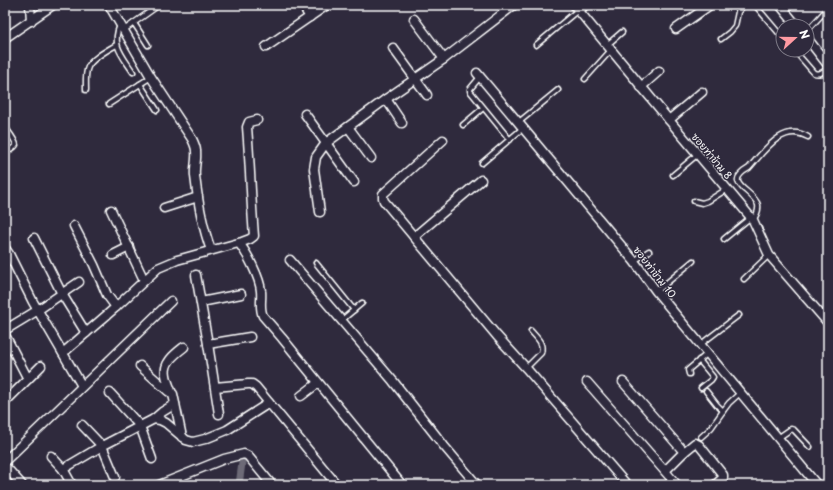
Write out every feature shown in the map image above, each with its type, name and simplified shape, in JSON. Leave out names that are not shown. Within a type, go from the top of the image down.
[{"type":"street","points":[[30,5],[31,21]]},
{"type":"street","points":[[5,38],[53,5]]},
{"type":"street","points":[[109,5],[151,77],[192,139],[195,146],[195,174],[198,197],[205,231],[211,250]]},
{"type":"street","points":[[302,5],[310,17]]},
{"type":"street","points":[[266,48],[327,5]]},
{"type":"street","points":[[320,212],[314,168],[316,157],[326,143],[444,59],[514,5]]},
{"type":"street","points":[[676,29],[710,5]]},
{"type":"street","points":[[780,5],[791,18]]},
{"type":"street","name":"ซอยท่าข้าม 8","points":[[577,9],[752,219],[769,255],[828,323]]},
{"type":"street","points":[[414,19],[444,59]]},
{"type":"street","points":[[393,48],[427,95]]},
{"type":"street","points":[[815,48],[828,65]]},
{"type":"street","points":[[641,87],[659,71]]},
{"type":"street","name":"ซอยท่าข้าม 10","points":[[478,75],[634,261],[656,292],[701,344],[817,485]]},
{"type":"street","points":[[669,120],[702,92]]},
{"type":"street","points":[[386,99],[402,123]]},
{"type":"street","points":[[305,114],[354,182]]},
{"type":"street","points":[[63,353],[158,268],[177,260],[239,243],[254,236],[247,126],[249,122],[257,120]]},
{"type":"street","points":[[348,127],[371,158]]},
{"type":"street","points":[[443,140],[383,195],[384,201],[627,485]]},
{"type":"street","points":[[414,237],[482,180]]},
{"type":"street","points":[[164,208],[198,197]]},
{"type":"street","points":[[111,210],[144,280]]},
{"type":"street","points":[[74,226],[107,294],[116,307]]},
{"type":"street","points":[[34,238],[62,294],[86,332]]},
{"type":"street","points":[[239,243],[245,252],[260,286],[261,313],[263,316],[402,485]]},
{"type":"street","points":[[113,255],[129,247]]},
{"type":"street","points":[[5,248],[38,310],[82,386]]},
{"type":"street","points":[[290,260],[393,381],[477,485]]},
{"type":"street","points":[[196,275],[219,414]]},
{"type":"street","points":[[5,330],[38,310],[78,282]]},
{"type":"street","points":[[201,302],[241,294]]},
{"type":"street","points":[[5,461],[171,301]]},
{"type":"street","points":[[5,335],[28,379]]},
{"type":"street","points":[[208,344],[250,337]]},
{"type":"street","points":[[182,437],[173,394],[166,378],[165,369],[170,359],[184,347]]},
{"type":"street","points":[[5,402],[40,366]]},
{"type":"street","points":[[140,366],[173,394]]},
{"type":"street","points":[[587,382],[677,485]]},
{"type":"street","points":[[623,382],[684,452]]},
{"type":"street","points":[[301,396],[318,383]]},
{"type":"street","points":[[215,387],[252,384],[256,387],[337,485]]},
{"type":"street","points":[[110,393],[140,426],[152,458]]},
{"type":"street","points":[[154,419],[166,423],[186,440],[193,442],[227,430],[269,403]]},
{"type":"street","points":[[63,469],[102,446],[154,419],[175,404]]},
{"type":"street","points":[[82,425],[102,446],[115,477]]},
{"type":"street","points":[[665,471],[684,452],[697,444],[723,475],[723,478],[715,485]]},
{"type":"street","points":[[159,485],[224,459],[244,454],[248,456],[272,485]]},
{"type":"street","points":[[51,456],[63,469],[72,485]]},
{"type":"street","points":[[5,466],[22,485]]},
{"type":"lane","points":[[133,72],[116,45],[117,31],[122,27],[134,23],[159,5]]},
{"type":"lane","points":[[536,45],[577,9],[588,5]]},
{"type":"lane","points":[[721,39],[735,26],[738,12],[744,5]]},
{"type":"lane","points":[[755,5],[775,29]]},
{"type":"lane","points":[[788,9],[792,5]]},
{"type":"lane","points":[[815,22],[828,8]]},
{"type":"lane","points":[[134,23],[148,45]]},
{"type":"lane","points":[[585,79],[622,32]]},
{"type":"lane","points":[[86,90],[88,68],[91,63],[116,45]]},
{"type":"lane","points":[[801,58],[814,73],[821,73],[828,68]]},
{"type":"lane","points":[[478,75],[470,91],[510,140]]},
{"type":"lane","points":[[108,104],[151,77]]},
{"type":"lane","points":[[140,84],[157,110]]},
{"type":"lane","points":[[482,163],[510,140],[521,125],[558,90]]},
{"type":"lane","points":[[463,125],[484,108]]},
{"type":"lane","points":[[5,127],[16,144],[15,147],[5,153]]},
{"type":"lane","points":[[724,239],[752,219],[757,213],[758,205],[752,195],[740,186],[738,182],[739,177],[777,138],[792,133],[801,132],[808,137]]},
{"type":"lane","points":[[673,175],[698,154]]},
{"type":"lane","points":[[694,200],[702,204],[727,189]]},
{"type":"lane","points":[[634,261],[649,251]]},
{"type":"lane","points":[[744,279],[769,255]]},
{"type":"lane","points":[[656,292],[693,261]]},
{"type":"lane","points":[[316,263],[354,310]]},
{"type":"lane","points":[[342,320],[362,303]]},
{"type":"lane","points":[[701,344],[739,315]]},
{"type":"lane","points":[[526,368],[542,353],[541,342],[531,330]]},
{"type":"lane","points":[[689,374],[688,370],[708,353]]},
{"type":"lane","points":[[699,360],[713,377],[701,388]]},
{"type":"lane","points":[[706,391],[716,405],[723,411]]},
{"type":"lane","points":[[701,437],[711,428],[723,411],[740,392]]},
{"type":"lane","points":[[778,438],[791,429],[794,430],[810,447]]},
{"type":"waterway","points":[[239,485],[242,463]]}]
